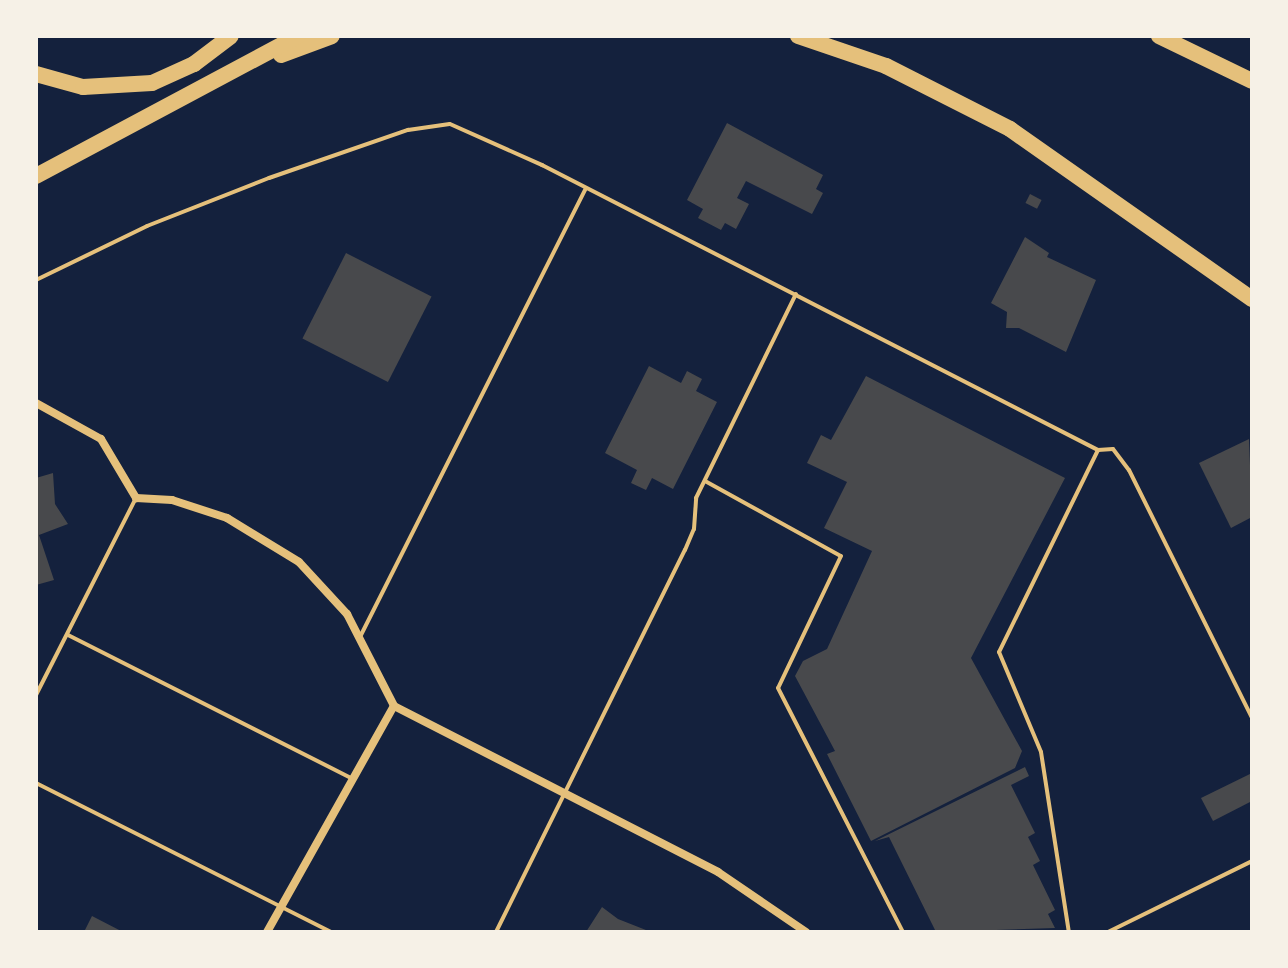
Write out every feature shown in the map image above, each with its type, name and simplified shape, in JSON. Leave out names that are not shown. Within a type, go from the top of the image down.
[{"type":"highway","points":[[36,74],[83,87],[124,88],[170,76],[231,36]]},
{"type":"highway","points":[[36,176],[298,36]]},
{"type":"highway","points":[[227,76],[332,36]]},
{"type":"highway","points":[[798,36],[886,66],[1010,129],[1252,299]]},
{"type":"highway","points":[[1159,36],[1252,81]]},
{"type":"street","points":[[36,403],[101,439],[136,498],[181,502],[249,529],[316,576],[361,635],[394,706],[729,878],[806,932]]},
{"type":"street","points":[[267,932],[394,706]]},
{"type":"lane","points":[[36,280],[180,212],[424,125],[450,124],[473,131],[1098,450],[1113,449],[1129,470],[1252,718]]},
{"type":"lane","points":[[361,635],[586,188]]},
{"type":"lane","points":[[496,932],[566,796],[694,529],[696,498],[796,294]]},
{"type":"lane","points":[[1069,932],[1041,752],[999,652],[1098,450]]},
{"type":"lane","points":[[705,481],[841,556],[778,688],[903,932]]},
{"type":"lane","points":[[36,695],[136,498]]},
{"type":"lane","points":[[68,635],[351,778]]},
{"type":"lane","points":[[36,783],[331,932]]},
{"type":"lane","points":[[1108,932],[1252,861]]},
{"type":"building","points":[[727,123],[823,175],[816,189],[823,193],[812,214],[746,181],[737,198],[749,204],[736,229],[725,223],[721,230],[698,218],[703,209],[687,200]]},
{"type":"building","points":[[1030,194],[1042,200],[1037,209],[1025,203]]},
{"type":"building","points":[[1025,237],[1049,253],[1047,257],[1096,280],[1066,352],[1019,328],[1006,328],[1007,312],[991,303]]},
{"type":"building","points":[[346,253],[432,297],[388,382],[302,339]]},
{"type":"building","points":[[649,366],[681,383],[687,371],[702,379],[696,391],[717,402],[673,489],[652,478],[646,490],[631,483],[637,470],[605,453]]},
{"type":"building","points":[[866,376],[1065,478],[971,658],[1022,751],[1015,768],[871,841],[827,754],[835,751],[795,676],[803,661],[827,649],[872,551],[824,528],[847,482],[807,463],[821,435],[831,440]]},
{"type":"building","points":[[1249,439],[1252,517],[1231,528],[1199,463]]},
{"type":"building","points":[[53,473],[55,504],[68,524],[39,535],[54,580],[36,585],[36,478]]},
{"type":"building","points":[[1025,767],[1029,776],[1011,785],[1035,833],[1028,837],[1040,861],[1033,865],[1055,910],[1048,914],[1055,928],[936,932],[889,837],[875,841]]},
{"type":"building","points":[[1252,773],[1252,801],[1213,821],[1201,798]]},
{"type":"building","points":[[602,907],[618,919],[651,932],[586,932]]},
{"type":"building","points":[[92,916],[123,932],[84,932]]}]
